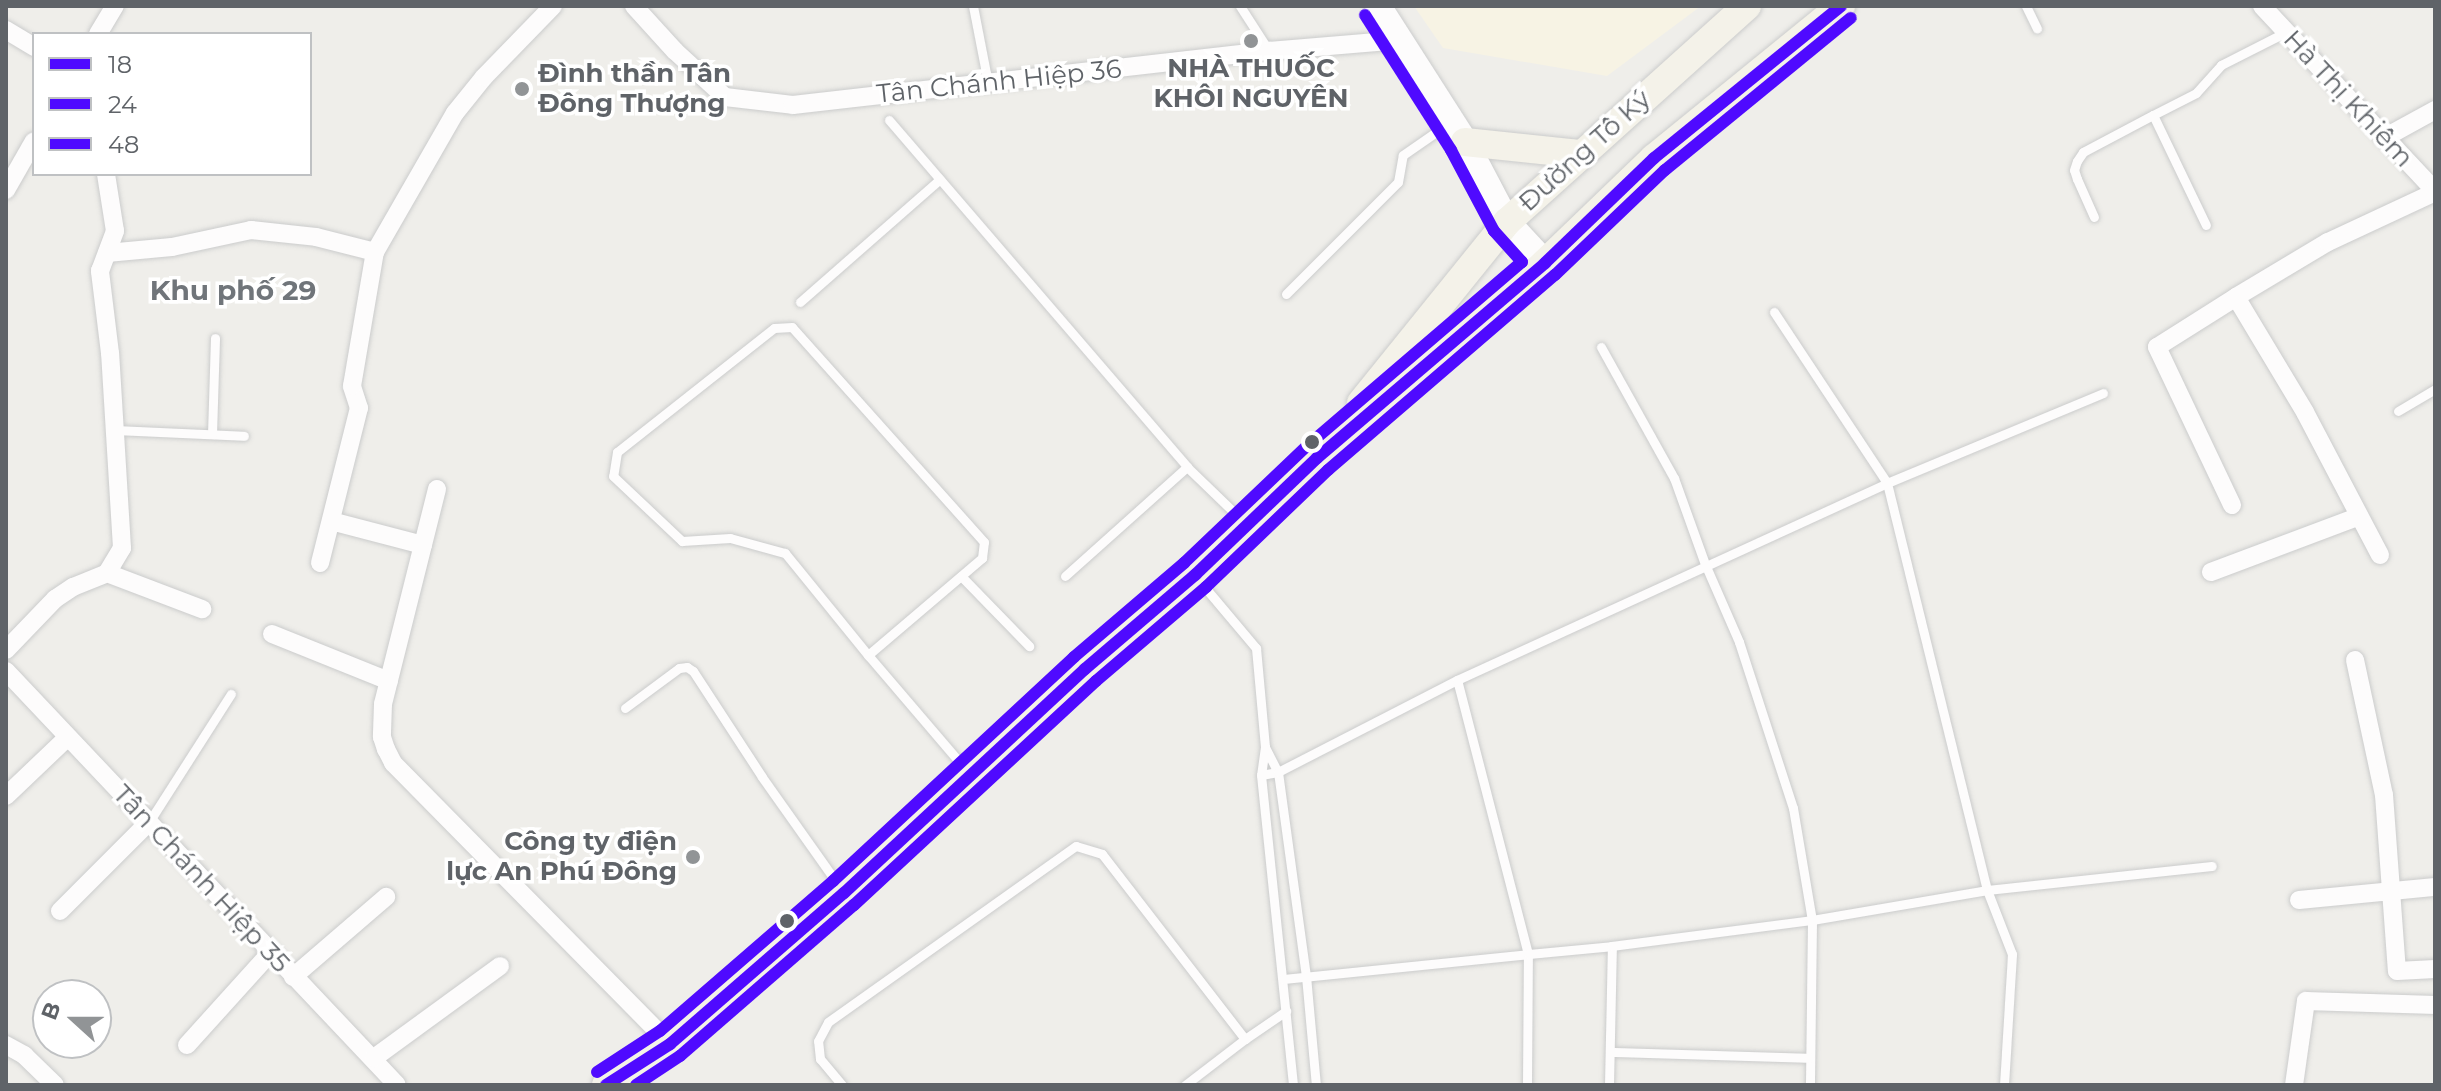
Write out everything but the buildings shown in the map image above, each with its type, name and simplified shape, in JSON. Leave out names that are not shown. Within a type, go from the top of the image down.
[{"type":"main road","name":"Đường Tô Ký","points":[[1317,458],[1507,222],[1747,6]]},
{"type":"main road","name":"Đường Tô Ký","points":[[606,1085],[670,1044],[844,893],[1085,669],[1195,575],[1317,458],[1545,263],[1654,158],[1841,6]]},
{"type":"main road","points":[[1458,132],[1579,154]]},
{"type":"street","points":[[99,32],[115,6]]},
{"type":"street","points":[[320,563],[359,408],[352,386],[375,252],[455,113],[484,77],[553,6]]},
{"type":"street","name":"Tân Chánh Hiệp 36","points":[[634,6],[675,51],[725,97],[793,105],[1269,51],[1401,40]]},
{"type":"street","points":[[1378,6],[1458,132],[1507,222],[1545,263]]},
{"type":"street","name":"Hà Thị Khiêm","points":[[2262,6],[2435,192]]},
{"type":"street","points":[[6,30],[32,46]]},
{"type":"street","points":[[2384,138],[2435,110]]},
{"type":"street","points":[[6,190],[32,144]]},
{"type":"street","points":[[6,650],[55,599],[73,587],[107,573],[116,562],[123,534],[100,271],[115,231],[106,176]]},
{"type":"street","points":[[2232,505],[2157,347],[2328,242],[2435,192]]},
{"type":"street","points":[[107,253],[172,247],[251,230],[316,237],[375,252]]},
{"type":"street","points":[[2236,297],[2305,412],[2357,517],[2380,555]]},
{"type":"street","points":[[437,489],[389,681],[382,737],[393,763],[670,1044]]},
{"type":"street","points":[[2211,572],[2357,517]]},
{"type":"street","points":[[331,521],[423,545]]},
{"type":"street","points":[[107,573],[202,609]]},
{"type":"street","points":[[272,634],[389,681]]},
{"type":"street","points":[[2355,660],[2384,795],[2397,971],[2435,969]]},
{"type":"street","name":"Tân Chánh Hiệp 35","points":[[6,671],[397,1085]]},
{"type":"street","points":[[6,796],[67,738]]},
{"type":"street","points":[[60,911],[149,822]]},
{"type":"street","points":[[2299,900],[2435,887]]},
{"type":"street","points":[[293,977],[386,897]]},
{"type":"street","points":[[187,1045],[270,953]]},
{"type":"street","points":[[374,1058],[500,966]]},
{"type":"street","points":[[2294,1085],[2306,1001],[2435,1005]]},
{"type":"street","points":[[6,1045],[24,1055],[55,1085]]},
{"type":"lane","points":[[973,6],[988,83]]},
{"type":"lane","points":[[1240,6],[1269,51]]},
{"type":"lane","points":[[2026,6],[2037,29]]},
{"type":"lane","points":[[2094,217],[2074,170],[2083,152],[2196,93],[2221,65],[2284,33]]},
{"type":"lane","points":[[2153,115],[2206,225]]},
{"type":"lane","points":[[889,120],[1187,467],[1247,525]]},
{"type":"lane","points":[[1286,294],[1398,182],[1403,155],[1458,132]]},
{"type":"lane","points":[[800,302],[940,179]]},
{"type":"lane","points":[[1774,312],[1887,483],[1987,890],[2012,954],[2004,1085]]},
{"type":"lane","points":[[868,655],[982,558],[984,542],[792,327],[774,328],[617,452],[613,476],[682,541],[730,538],[785,553],[868,655],[972,776]]},
{"type":"lane","points":[[212,434],[215,338]]},
{"type":"lane","points":[[1601,347],[1674,478],[1705,564],[1739,642],[1793,808],[1812,920],[1810,1085]]},
{"type":"lane","points":[[2398,411],[2435,389]]},
{"type":"lane","points":[[1261,775],[1278,772],[1457,680],[1705,564],[1887,483],[2103,393]]},
{"type":"lane","points":[[114,430],[244,436]]},
{"type":"lane","points":[[1065,576],[1187,467]]},
{"type":"lane","points":[[1195,575],[1256,648],[1265,747],[1261,775],[1293,1085]]},
{"type":"lane","points":[[961,576],[1029,646]]},
{"type":"lane","points":[[625,708],[679,668],[687,667],[693,671],[762,777],[844,893]]},
{"type":"lane","points":[[1457,680],[1528,954],[1527,1085]]},
{"type":"lane","points":[[149,822],[231,694]]},
{"type":"lane","points":[[1265,747],[1278,772],[1306,976],[1316,1085]]},
{"type":"lane","points":[[842,1085],[820,1059],[818,1041],[828,1022],[1076,846],[1102,854],[1245,1039]]},
{"type":"lane","points":[[1283,979],[1612,946],[1812,920],[1987,890],[2212,866]]},
{"type":"lane","points":[[1609,1085],[1612,946]]},
{"type":"lane","points":[[1185,1085],[1286,1011]]},
{"type":"lane","points":[[1611,1052],[1810,1058]]},
{"type":"shaded area","points":[[1414,6],[1701,6],[1607,76],[1443,48]]},
{"type":"transit line","name":"18","points":[[606,1085],[670,1044],[844,893],[1085,669],[1195,575],[1317,458],[1545,263],[1654,158],[1841,6]]},
{"type":"transit line","name":"48","points":[[597,1072],[660,1031],[833,881],[1074,657],[1184,563],[1307,446],[1522,262],[1494,231],[1451,150],[1365,15]]},
{"type":"transit line","name":"24","points":[[636,1085],[680,1056],[854,905],[1096,681],[1206,587],[1328,470],[1555,275],[1665,170],[1851,18]]},
{"type":"place","name":"NHÀ THUỐC KHÔI NGUYÊN","points":[[1251,41]]},
{"type":"place","name":"Đình thần Tân Đông Thượng","points":[[522,89]]},
{"type":"place","name":"Công ty điện lực An Phú Đông","points":[[693,857]]},
{"type":"district","name":"Khu phố 29","points":[[233,290]]}]
